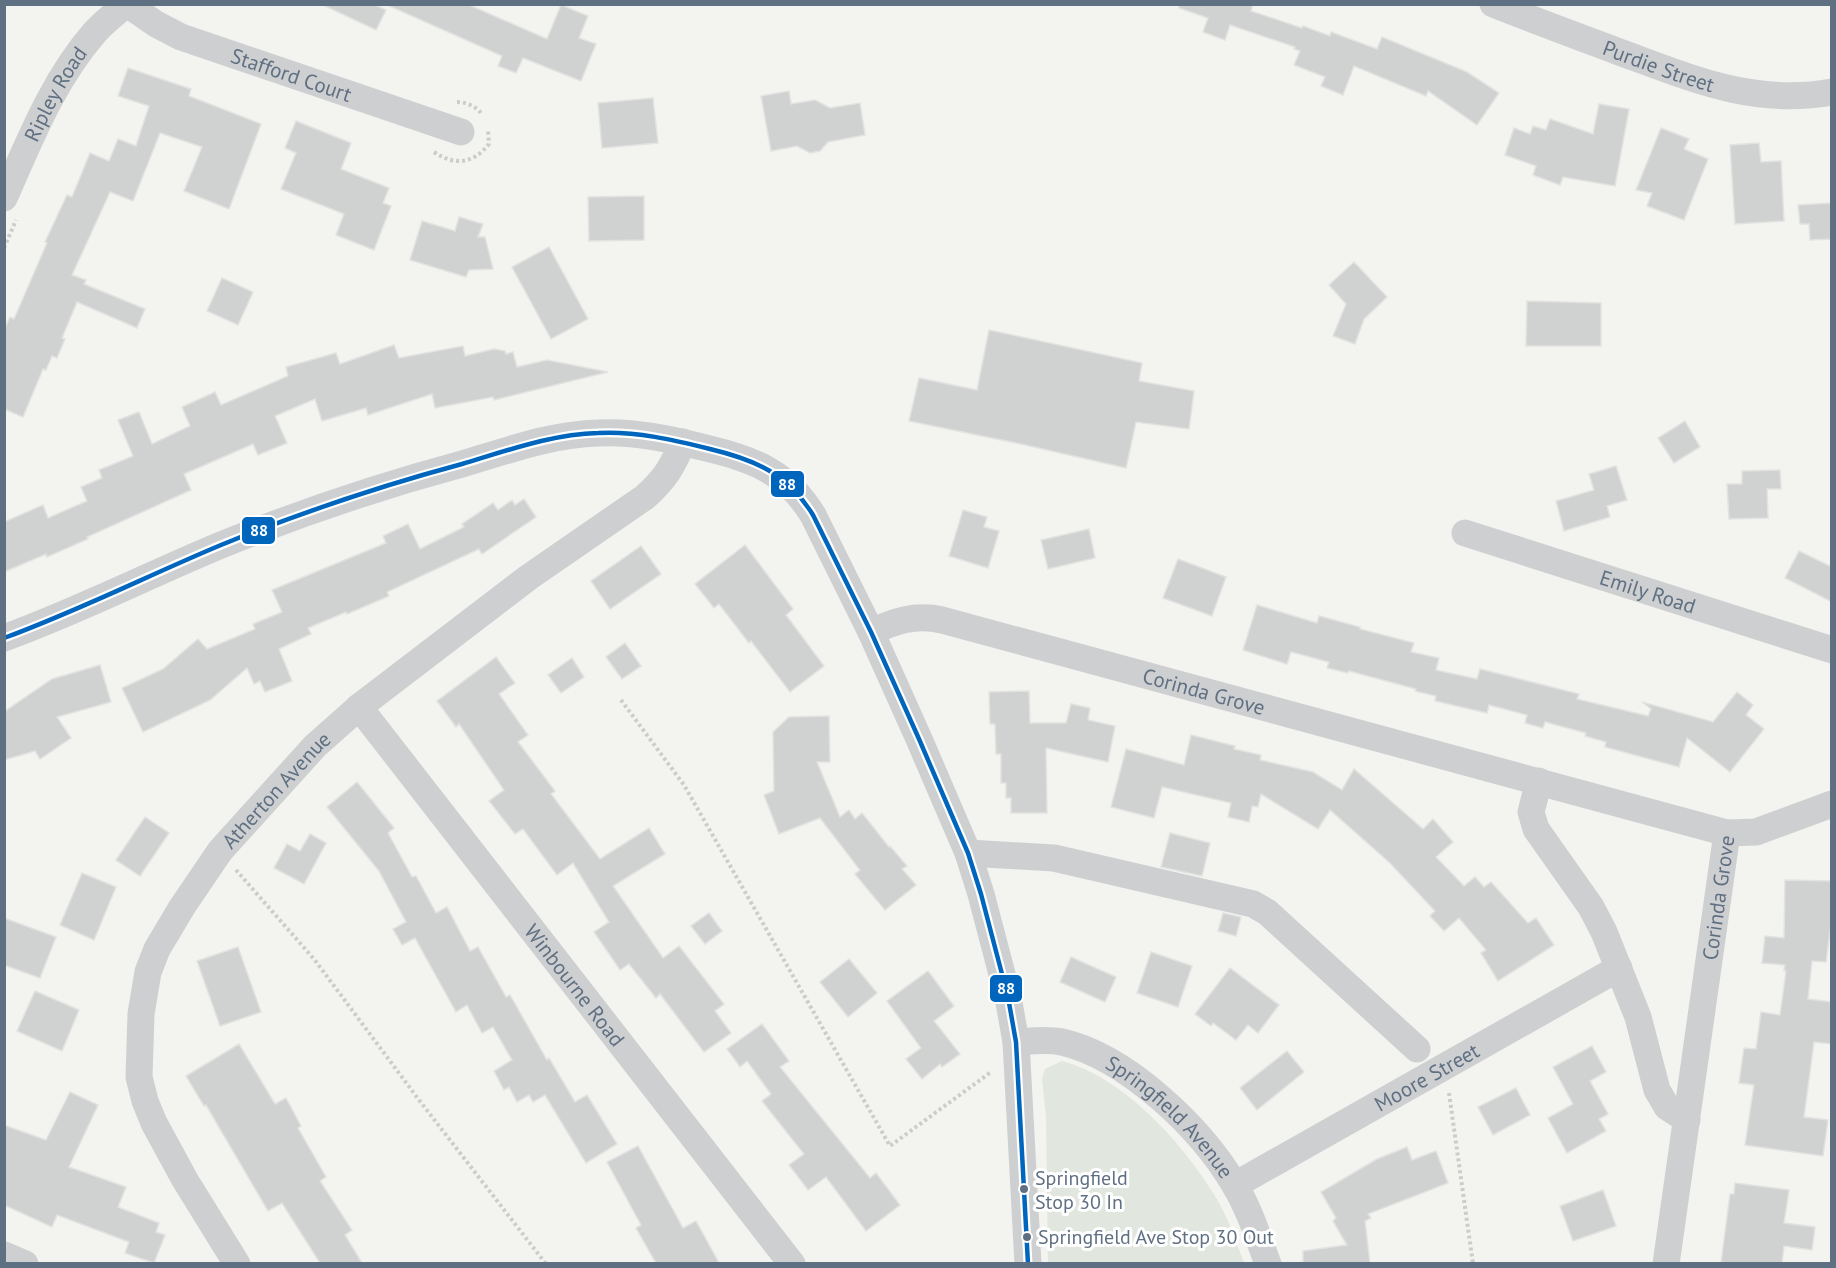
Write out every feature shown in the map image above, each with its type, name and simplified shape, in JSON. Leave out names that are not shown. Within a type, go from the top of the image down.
[{"type":"street","name":"Stafford Court","points":[[127,4],[156,24],[181,37],[462,132]]},
{"type":"street","name":"Ripley Road","points":[[4,198],[54,90],[77,54],[97,30],[127,4]]},
{"type":"street","name":"Purdie Street","points":[[1493,4],[1682,75],[1724,88],[1786,97],[1832,92]]},
{"type":"street","points":[[4,638],[299,514],[420,475],[562,436],[631,433],[683,442],[736,455],[765,468],[791,485],[803,498],[813,515],[871,632],[969,853],[1005,986],[1017,1054],[1028,1263]]},
{"type":"street","name":"Atherton Avenue","points":[[237,1263],[185,1180],[154,1123],[145,1101],[139,1077],[141,1014],[148,972],[157,949],[220,851],[315,746],[359,707],[529,577],[645,497],[662,482],[672,468],[683,442]]},
{"type":"street","name":"Emily Road","points":[[1465,533],[1832,650]]},
{"type":"street","name":"Corinda Grove","points":[[871,632],[906,618],[928,617],[942,620],[1727,833],[1666,1263]]},
{"type":"street","name":"Winbourne Road","points":[[359,707],[792,1263]]},
{"type":"street","points":[[1539,781],[1531,812],[1536,829],[1591,907],[1604,932],[1638,1017],[1657,1090],[1668,1107],[1687,1120]]},
{"type":"street","points":[[1727,833],[1756,832],[1832,804]]},
{"type":"street","points":[[969,853],[1054,858],[1253,904],[1267,912],[1416,1049]]},
{"type":"street","name":"Moore Street","points":[[1235,1185],[1619,968]]},
{"type":"street","name":"Springfield Avenue","points":[[1017,1054],[1059,1041],[1077,1046],[1105,1059],[1155,1093],[1195,1131],[1235,1185],[1268,1263]]},
{"type":"street","points":[[4,1255],[25,1263]]},
{"type":"path","points":[[621,700],[684,785],[890,1146],[1017,1054]]},
{"type":"path","points":[[220,851],[314,959],[419,1100],[546,1263]]},
{"type":"path","points":[[1445,1067],[1473,1263]]},
{"type":"shaded area","points":[[1062,1061],[1085,1069],[1107,1081],[1129,1097],[1169,1134],[1215,1196],[1228,1221],[1244,1263],[1048,1263],[1046,1117],[1042,1079],[1045,1069]]},
{"type":"building","points":[[321,4],[373,4],[386,10],[376,30]]},
{"type":"building","points":[[385,4],[467,4],[547,39],[561,5],[588,16],[579,38],[596,44],[581,81],[523,58],[516,73],[498,66],[502,56]]},
{"type":"building","points":[[1179,4],[1253,4],[1251,11],[1330,36],[1331,32],[1377,49],[1382,37],[1467,72],[1499,93],[1477,125],[1428,91],[1426,96],[1354,66],[1343,95],[1321,86],[1325,77],[1294,65],[1300,51],[1294,49],[1295,47],[1230,25],[1225,40],[1203,32],[1208,18],[1179,8]]},
{"type":"building","points":[[128,68],[191,89],[189,96],[261,124],[229,209],[184,191],[202,147],[160,133],[133,201],[110,192],[72,275],[86,280],[84,284],[145,309],[137,328],[77,302],[62,338],[65,339],[57,358],[52,356],[46,370],[43,369],[23,417],[4,409],[4,330],[10,317],[14,319],[47,243],[45,242],[67,195],[72,197],[90,153],[109,161],[118,139],[136,146],[149,106],[118,96]]},
{"type":"building","points":[[789,91],[791,104],[815,100],[830,108],[860,103],[865,135],[828,142],[820,151],[810,153],[797,146],[771,151],[761,96]]},
{"type":"building","points":[[653,98],[658,143],[602,148],[598,103]]},
{"type":"building","points":[[1599,104],[1629,109],[1615,186],[1563,177],[1560,185],[1533,175],[1536,166],[1505,155],[1514,128],[1530,134],[1533,126],[1546,130],[1550,119],[1593,134]]},
{"type":"building","points":[[296,121],[351,143],[341,169],[389,188],[383,203],[391,206],[374,250],[336,235],[344,214],[281,189],[296,153],[285,148]]},
{"type":"building","points":[[1661,128],[1689,139],[1684,149],[1708,159],[1684,220],[1647,206],[1652,193],[1636,190]]},
{"type":"building","points":[[1759,143],[1761,162],[1781,161],[1784,221],[1735,224],[1730,145]]},
{"type":"building","points":[[644,196],[644,240],[589,241],[588,197]]},
{"type":"building","points":[[1832,203],[1832,239],[1810,240],[1809,224],[1800,224],[1798,205]]},
{"type":"building","points":[[459,217],[483,224],[478,237],[485,237],[493,269],[469,270],[466,277],[410,260],[422,221],[455,231]]},
{"type":"building","points":[[549,247],[588,319],[551,339],[512,267]]},
{"type":"building","points":[[1354,262],[1387,297],[1364,319],[1355,344],[1333,336],[1346,304],[1329,285]]},
{"type":"building","points":[[222,278],[253,292],[238,325],[207,311]]},
{"type":"building","points":[[1527,301],[1601,303],[1601,346],[1526,346]]},
{"type":"building","points":[[989,330],[1142,363],[1139,381],[1194,391],[1189,429],[1136,422],[1126,468],[909,421],[919,378],[977,390]]},
{"type":"building","points":[[394,345],[399,358],[463,346],[465,356],[494,349],[505,351],[506,354],[513,352],[517,367],[547,360],[608,372],[494,400],[493,397],[435,408],[432,394],[368,415],[366,408],[322,421],[315,399],[275,416],[287,443],[258,455],[253,444],[184,474],[191,490],[47,557],[46,554],[4,572],[4,522],[43,505],[48,518],[87,501],[81,487],[102,478],[99,470],[133,456],[118,420],[139,412],[152,444],[190,426],[182,407],[215,392],[221,405],[288,376],[286,367],[336,353],[340,364]]},
{"type":"building","points":[[1685,421],[1700,447],[1674,463],[1658,438]]},
{"type":"building","points":[[1616,466],[1627,500],[1607,506],[1610,517],[1564,531],[1556,501],[1594,490],[1589,474]]},
{"type":"building","points":[[1780,470],[1781,489],[1767,489],[1768,518],[1729,519],[1727,484],[1742,484],[1742,471]]},
{"type":"building","points":[[524,499],[536,517],[482,554],[479,549],[387,592],[389,596],[308,628],[311,634],[279,649],[292,681],[265,692],[260,681],[254,684],[247,668],[210,700],[143,732],[122,688],[163,669],[198,639],[207,649],[255,629],[253,624],[282,612],[272,590],[386,543],[383,536],[408,524],[420,549],[464,527],[462,524],[493,503],[498,510],[512,500],[515,505]]},
{"type":"building","points":[[963,510],[987,517],[984,527],[999,531],[988,568],[949,556]]},
{"type":"building","points":[[1089,529],[1095,558],[1048,569],[1041,540]]},
{"type":"building","points":[[745,545],[793,609],[786,615],[824,666],[790,692],[719,604],[714,608],[695,584]]},
{"type":"building","points":[[641,546],[661,574],[610,609],[591,581]]},
{"type":"building","points":[[1799,551],[1832,567],[1832,602],[1785,578]]},
{"type":"building","points":[[1178,559],[1226,577],[1212,616],[1163,598]]},
{"type":"building","points":[[1257,605],[1317,623],[1319,616],[1414,643],[1411,652],[1439,658],[1436,670],[1477,679],[1480,669],[1579,694],[1577,699],[1648,716],[1651,709],[1642,702],[1713,722],[1737,692],[1753,705],[1746,715],[1764,729],[1730,772],[1687,738],[1679,767],[1605,747],[1606,742],[1585,736],[1586,733],[1545,722],[1543,728],[1525,723],[1527,715],[1489,705],[1487,713],[1435,701],[1436,696],[1415,691],[1416,689],[1349,671],[1348,673],[1327,668],[1329,662],[1291,652],[1287,664],[1243,650]]},
{"type":"building","points":[[625,643],[641,666],[622,679],[606,657]]},
{"type":"building","points":[[496,657],[515,683],[499,694],[528,735],[518,742],[555,791],[551,794],[600,859],[649,828],[665,854],[613,886],[663,958],[679,946],[724,1004],[715,1011],[731,1033],[704,1052],[660,994],[656,998],[629,964],[620,970],[594,932],[609,922],[573,863],[557,875],[523,829],[515,834],[489,801],[504,790],[459,724],[456,727],[437,701]]},
{"type":"building","points":[[572,658],[584,677],[561,693],[548,675]]},
{"type":"building","points":[[100,665],[111,702],[57,717],[71,738],[40,759],[35,751],[4,760],[4,712],[52,679]]},
{"type":"building","points":[[1029,691],[1030,723],[1066,723],[1071,704],[1090,708],[1088,720],[1115,726],[1108,762],[1046,748],[1047,813],[1011,813],[1011,798],[1006,798],[1006,783],[1001,783],[1001,754],[996,754],[995,724],[990,724],[989,692]]},
{"type":"building","points":[[829,716],[830,762],[817,762],[840,817],[849,810],[855,819],[862,813],[907,866],[902,869],[916,885],[885,910],[855,874],[860,870],[820,818],[779,834],[764,795],[774,791],[773,732],[789,717]]},
{"type":"building","points":[[1191,735],[1261,755],[1260,760],[1313,772],[1342,790],[1354,769],[1423,829],[1433,819],[1453,842],[1436,857],[1464,886],[1475,877],[1484,887],[1491,882],[1528,923],[1536,918],[1554,945],[1498,981],[1481,953],[1486,950],[1459,918],[1444,931],[1430,916],[1435,911],[1390,863],[1330,810],[1318,829],[1261,794],[1258,807],[1252,806],[1249,822],[1228,817],[1231,803],[1162,787],[1154,818],[1111,807],[1126,749],[1184,765]]},
{"type":"building","points":[[357,782],[394,828],[388,833],[412,877],[416,876],[436,913],[447,907],[470,951],[478,947],[506,997],[510,995],[547,1060],[549,1058],[575,1102],[587,1095],[617,1144],[586,1163],[545,1095],[533,1102],[529,1095],[517,1102],[509,1087],[504,1090],[494,1071],[512,1060],[493,1027],[482,1033],[467,1005],[456,1012],[415,938],[402,945],[393,929],[406,922],[379,871],[327,807]]},
{"type":"building","points":[[145,817],[169,833],[140,876],[116,860]]},
{"type":"building","points":[[1170,833],[1210,843],[1202,876],[1161,867]]},
{"type":"building","points":[[310,834],[326,843],[304,884],[274,868],[287,844],[300,851]]},
{"type":"building","points":[[82,873],[116,887],[94,940],[60,925]]},
{"type":"building","points":[[1785,880],[1832,881],[1832,917],[1826,962],[1812,961],[1808,999],[1832,1002],[1832,1044],[1814,1042],[1804,1117],[1828,1120],[1823,1156],[1745,1145],[1754,1085],[1739,1083],[1744,1048],[1756,1049],[1761,1012],[1780,1015],[1785,965],[1762,963],[1765,936],[1784,938]]},
{"type":"building","points":[[709,913],[722,931],[705,944],[691,926]]},
{"type":"building","points":[[1223,913],[1241,917],[1236,936],[1218,931]]},
{"type":"building","points":[[4,918],[56,937],[40,978],[4,965]]},
{"type":"building","points":[[238,947],[261,1012],[220,1026],[197,961]]},
{"type":"building","points":[[1151,952],[1192,966],[1178,1007],[1137,993]]},
{"type":"building","points":[[1071,957],[1116,977],[1105,1002],[1060,982]]},
{"type":"building","points":[[849,959],[877,993],[848,1017],[820,982]]},
{"type":"building","points":[[1230,968],[1279,1005],[1258,1033],[1248,1025],[1236,1040],[1213,1023],[1211,1026],[1195,1014]]},
{"type":"building","points":[[928,971],[954,1006],[934,1021],[960,1054],[942,1067],[940,1064],[922,1079],[906,1059],[921,1048],[887,1001]]},
{"type":"building","points":[[35,991],[79,1010],[62,1051],[17,1031]]},
{"type":"building","points":[[762,1024],[789,1061],[780,1067],[870,1178],[876,1173],[900,1205],[866,1231],[826,1177],[808,1190],[789,1165],[804,1154],[762,1101],[771,1094],[747,1061],[740,1067],[727,1049]]},
{"type":"building","points":[[239,1044],[275,1104],[286,1098],[301,1126],[298,1128],[326,1177],[320,1181],[352,1230],[345,1235],[362,1263],[320,1263],[282,1203],[268,1211],[206,1105],[204,1106],[186,1076]]},
{"type":"building","points":[[1592,1046],[1606,1072],[1590,1081],[1608,1114],[1599,1119],[1606,1131],[1567,1153],[1548,1118],[1573,1104],[1553,1067]]},
{"type":"building","points":[[1287,1051],[1304,1072],[1257,1110],[1240,1088]]},
{"type":"building","points":[[1516,1088],[1530,1115],[1493,1135],[1478,1107]]},
{"type":"building","points":[[70,1092],[98,1105],[69,1167],[126,1187],[118,1207],[159,1223],[156,1232],[165,1235],[154,1263],[125,1253],[129,1242],[57,1215],[52,1227],[4,1205],[4,1125],[46,1140]]},
{"type":"building","points":[[638,1146],[683,1228],[696,1221],[719,1263],[656,1263],[636,1228],[641,1225],[607,1162]]},
{"type":"building","points":[[1407,1147],[1412,1160],[1436,1151],[1448,1183],[1368,1214],[1371,1218],[1365,1221],[1370,1263],[1303,1263],[1303,1251],[1347,1245],[1333,1221],[1336,1218],[1321,1192],[1377,1159]]},
{"type":"building","points":[[1735,1183],[1789,1190],[1784,1223],[1815,1227],[1812,1250],[1784,1246],[1782,1263],[1721,1263],[1730,1194],[1734,1194]]},
{"type":"building","points":[[1603,1190],[1616,1226],[1573,1241],[1560,1206]]},
{"type":"transit line","name":"88","points":[[4,638],[280,522],[401,481],[564,436],[612,433],[655,437],[727,453],[769,471],[793,489],[813,515],[871,632],[968,853],[1008,997],[1016,1042],[1028,1264]]},
{"type":"place","name":"Springfield Stop 30 In","points":[[1024,1189]]},
{"type":"place","name":"Springfield Ave Stop 30 Out","points":[[1027,1237]]}]
